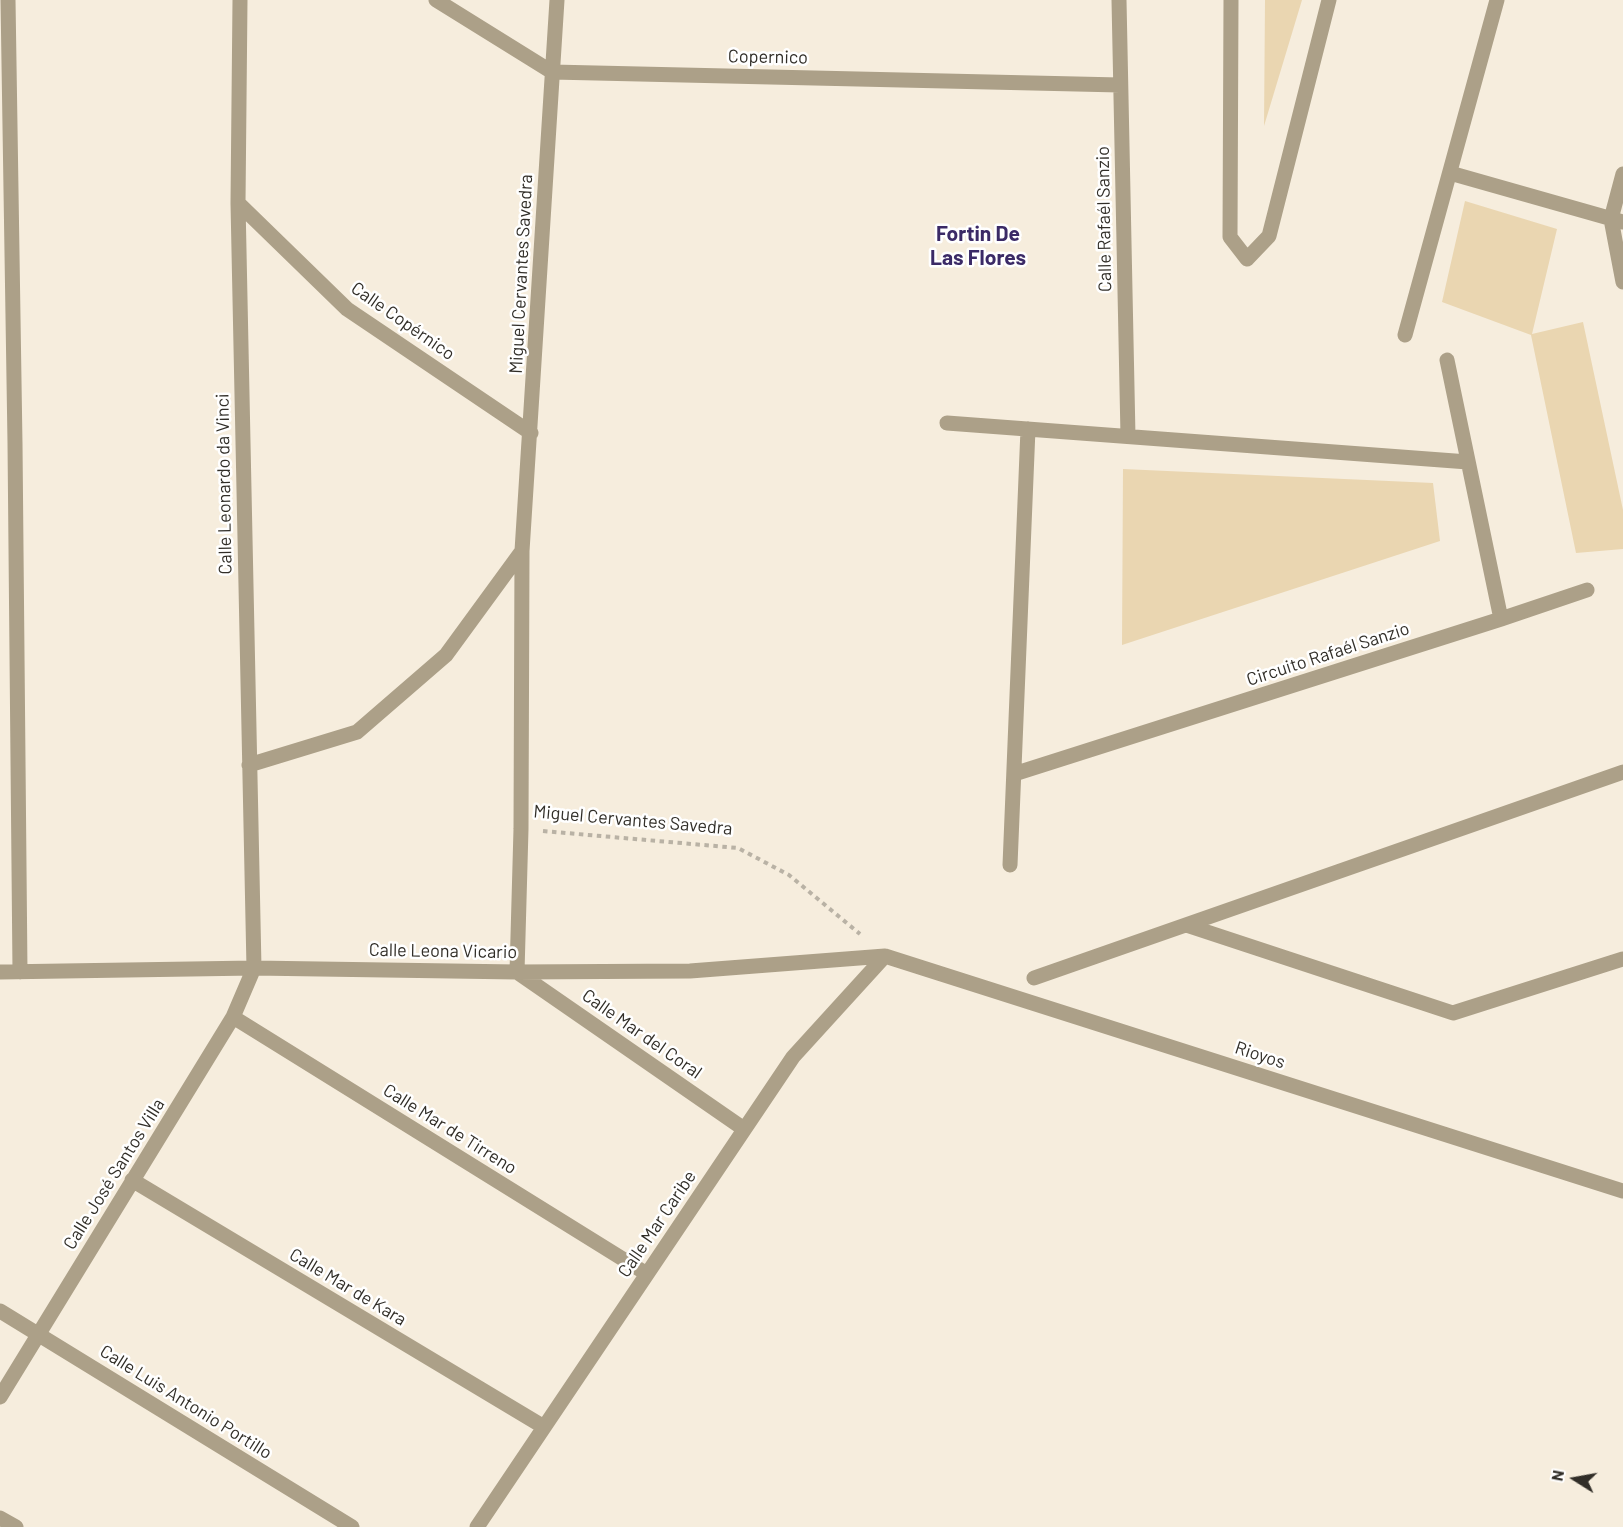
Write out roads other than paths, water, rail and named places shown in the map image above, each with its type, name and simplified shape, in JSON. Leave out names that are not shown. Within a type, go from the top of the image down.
[{"type":"street","points":[[8,0],[16,466],[20,972]]},
{"type":"street","name":"Calle Leonardo da Vinci","points":[[240,0],[238,202],[254,968]]},
{"type":"street","points":[[436,0],[552,72]]},
{"type":"street","name":"Miguel Cervantes Savedra","points":[[517,972],[521,829],[522,551],[557,0]]},
{"type":"street","name":"Calle Rafaél Sanzio","points":[[1119,0],[1128,436]]},
{"type":"street","points":[[1231,0],[1230,237],[1247,258],[1269,236],[1329,0]]},
{"type":"street","points":[[1405,335],[1497,0]]},
{"type":"street","name":"Copernico","points":[[552,72],[1120,85]]},
{"type":"street","points":[[1450,173],[1617,220]]},
{"type":"street","points":[[1623,174],[1617,220],[1623,282]]},
{"type":"street","name":"Calle Copérnico","points":[[238,202],[347,309],[531,433]]},
{"type":"street","points":[[1447,360],[1502,619]]},
{"type":"street","points":[[947,423],[1468,462]]},
{"type":"street","points":[[1010,865],[1028,429]]},
{"type":"street","points":[[249,765],[357,732],[447,655],[522,551]]},
{"type":"street","name":"Circuito Rafaél Sanzio","points":[[1014,774],[1587,590]]},
{"type":"street","points":[[1034,978],[1623,772]]},
{"type":"street","points":[[1186,925],[1453,1013],[1623,959]]},
{"type":"street","name":"Calle Leona Vicario","points":[[0,972],[254,968],[517,972],[690,971],[885,956]]},
{"type":"street","name":"Calle Mar Caribe","points":[[477,1527],[793,1057],[885,956]]},
{"type":"street","name":"Rioyos","points":[[885,956],[1623,1191]]},
{"type":"street","name":"Calle José Santos Villa","points":[[0,1397],[233,1017],[254,968]]},
{"type":"street","name":"Calle Mar del Coral","points":[[517,972],[744,1129]]},
{"type":"street","name":"Calle Mar de Tirreno","points":[[233,1017],[647,1274]]},
{"type":"street","name":"Calle Mar de Kara","points":[[132,1180],[544,1426]]},
{"type":"street","name":"Calle Luis Antonio Portillo","points":[[0,1311],[352,1527]]},
{"type":"street","points":[[0,1518],[16,1527]]},
{"type":"district","name":"Fortin De Las Flores","points":[[978,246]]}]
